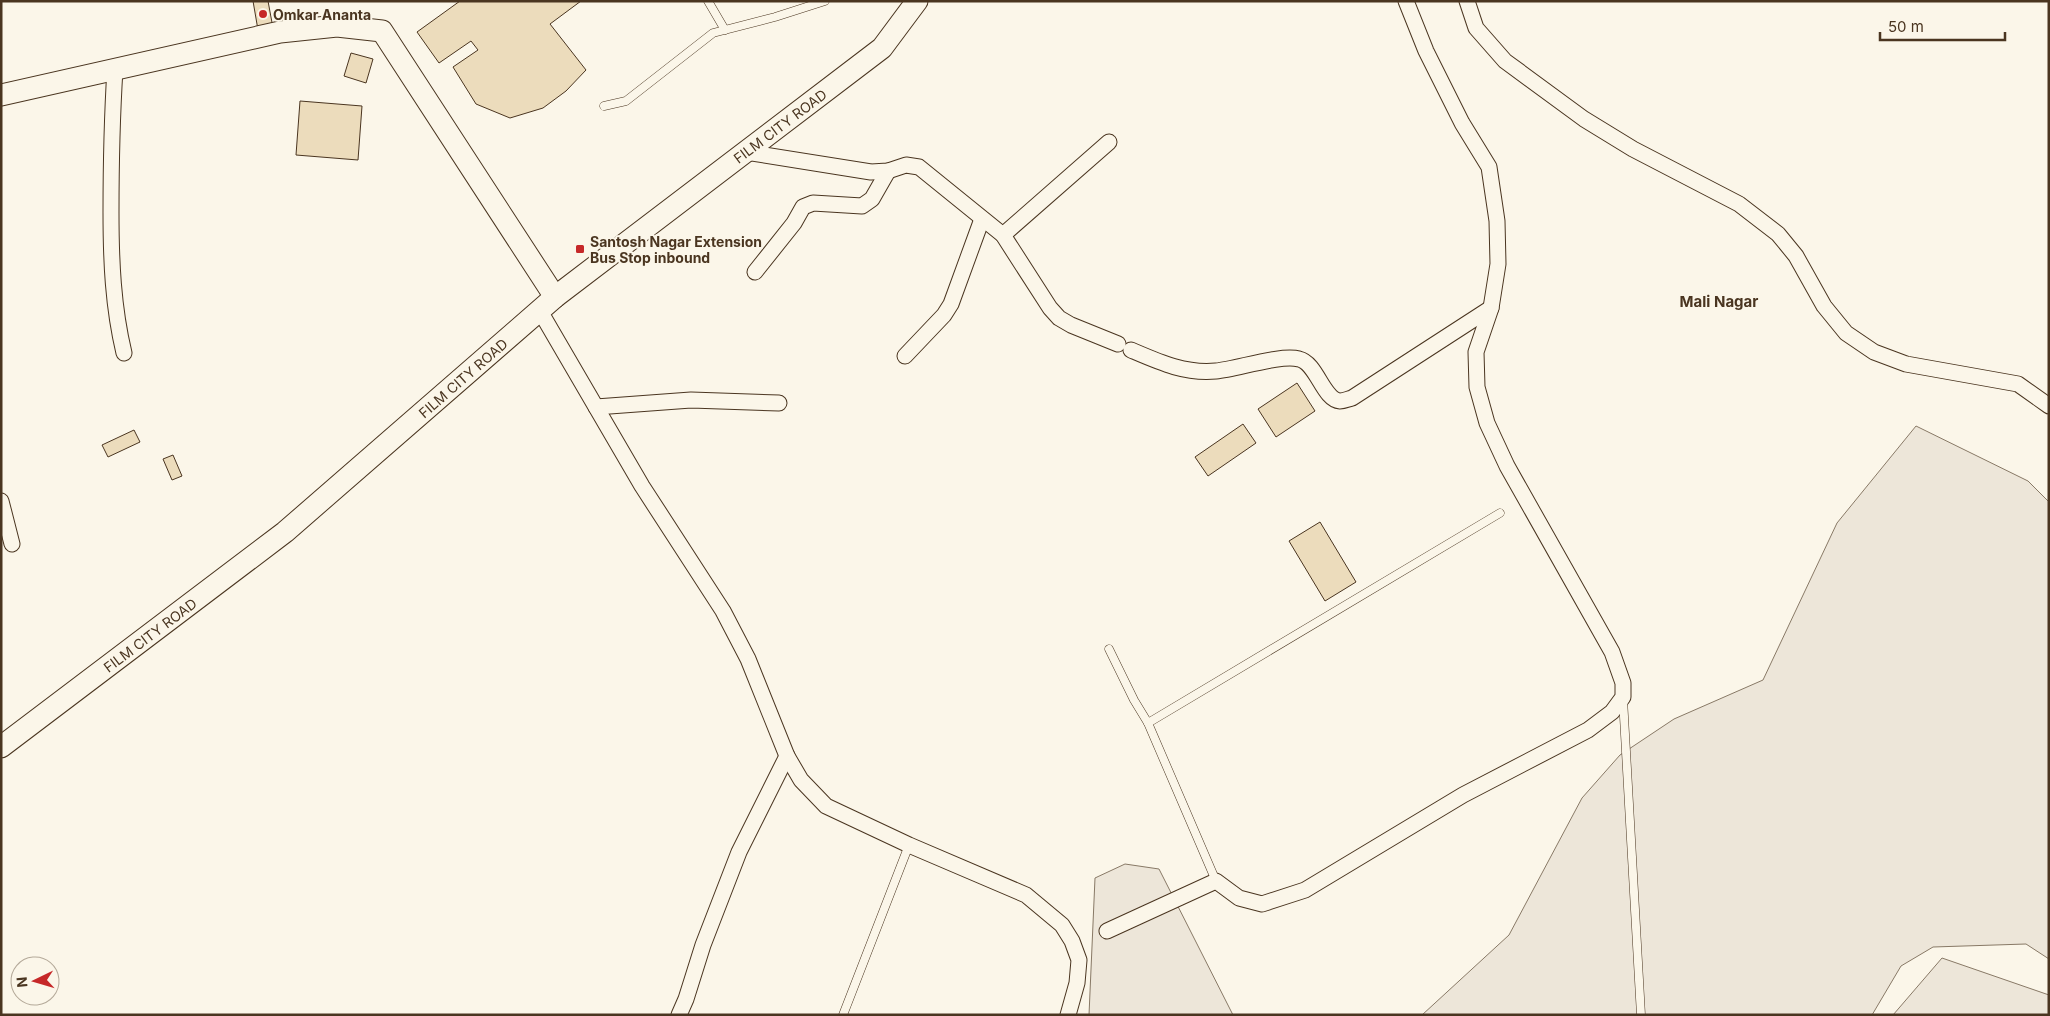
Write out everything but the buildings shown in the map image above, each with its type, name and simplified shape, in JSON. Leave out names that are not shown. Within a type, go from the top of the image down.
[{"type":"street","name":"FILM CITY ROAD","points":[[1,747],[285,532],[548,304],[882,48],[917,1]]},
{"type":"street","points":[[1106,931],[1216,881],[1239,898],[1262,904],[1305,890],[1463,794],[1588,730],[1612,712],[1623,698],[1623,683],[1612,652],[1507,466],[1488,423],[1477,388],[1476,352],[1491,308],[1497,255],[1496,221],[1489,166],[1462,123],[1430,59],[1406,1]]},
{"type":"street","points":[[1467,1],[1476,28],[1505,61],[1584,119],[1633,149],[1739,204],[1778,234],[1796,256],[1824,306],[1846,333],[1874,352],[1906,364],[2018,384],[2049,406]]},
{"type":"street","points":[[1,95],[280,32],[337,26],[382,31],[548,304],[596,407],[642,486],[723,611],[748,659],[787,756],[801,780],[826,806],[909,845],[1026,895],[1062,925],[1072,941],[1079,960],[1076,983],[1068,1015]]},
{"type":"street","points":[[115,69],[111,148],[111,268],[119,333],[124,353]]},
{"type":"street","points":[[1003,236],[1109,142]]},
{"type":"street","points":[[746,152],[871,172],[888,171],[906,165],[919,168],[1003,236],[1050,308],[1059,318],[1173,368],[1215,371],[1288,358],[1300,359],[1309,365],[1330,396],[1339,401],[1352,398],[1491,308]]},
{"type":"street","points":[[756,272],[794,223],[803,207],[813,203],[862,206],[872,199],[888,171]]},
{"type":"street","points":[[905,356],[944,315],[951,304],[982,219]]},
{"type":"street","points":[[596,407],[691,400],[779,403]]},
{"type":"street","points":[[1,501],[12,544]]},
{"type":"street","points":[[679,1015],[738,852],[787,756]]},
{"type":"lane","points":[[708,1],[725,30]]},
{"type":"lane","points":[[604,106],[626,101],[713,33],[776,17],[825,1]]},
{"type":"lane","points":[[1148,723],[1500,513]]},
{"type":"lane","points":[[1110,649],[1148,723],[1216,881]]},
{"type":"lane","points":[[1623,698],[1641,1015]]},
{"type":"lane","points":[[843,1015],[909,845]]},
{"type":"shaded area","points":[[1916,426],[2028,481],[2049,502],[2049,959],[2026,944],[1933,947],[1901,966],[1872,1015],[1422,1015],[1509,935],[1582,798],[1620,755],[1674,719],[1763,680],[1837,523]]},
{"type":"shaded area","points":[[1125,864],[1159,869],[1233,1015],[1089,1015],[1095,878]]},
{"type":"shaded area","points":[[1942,958],[2049,995],[2049,1015],[1893,1015]]},
{"type":"place","name":"Omkar Ananta","points":[[263,14]]},
{"type":"place","name":"Santosh Nagar Extension Bus Stop inbound","points":[[580,249]]},
{"type":"district","name":"Mali Nagar","points":[[1719,301]]}]
